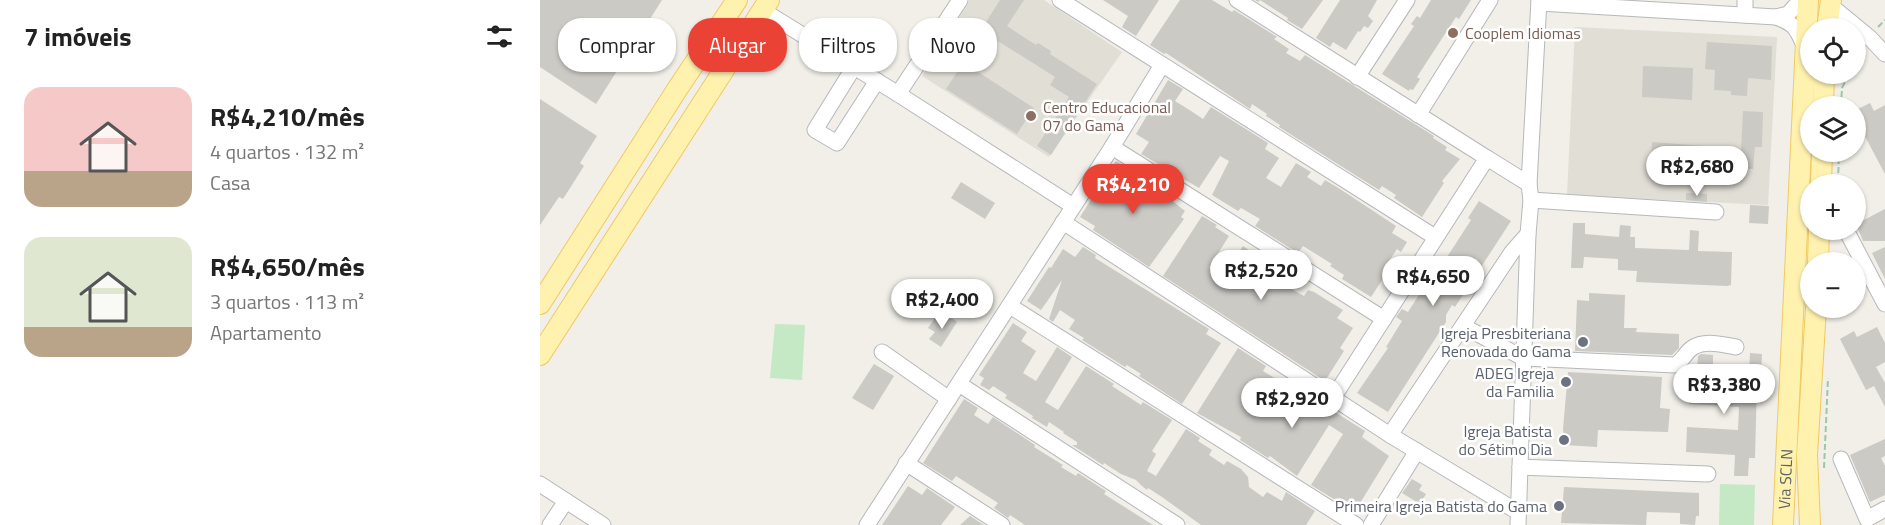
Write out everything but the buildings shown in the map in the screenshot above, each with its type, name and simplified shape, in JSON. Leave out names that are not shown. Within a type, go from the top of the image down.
[{"type":"main road","points":[[540,304],[737,0]]},
{"type":"main road","name":"Via SCLN","points":[[1807,18],[1808,0]]},
{"type":"main road","points":[[1828,18],[1830,3]]},
{"type":"main road","points":[[540,355],[765,5]]},
{"type":"main road","name":"Via SCLN","points":[[1804,252],[1805,84]]},
{"type":"main road","points":[[678,88],[673,106],[678,115],[685,117],[690,115],[703,102]]},
{"type":"main road","points":[[647,136],[658,130],[666,132],[671,139],[672,152]]},
{"type":"main road","name":"Via SCLN","points":[[1783,525],[1800,315]]},
{"type":"main road","name":"Via SCLN","points":[[1810,525],[1807,454],[1814,318]]},
{"type":"street","points":[[898,94],[960,0]]},
{"type":"street","points":[[1060,0],[1435,237]]},
{"type":"street","points":[[1237,0],[1529,184]]},
{"type":"street","points":[[1357,76],[1407,0]]},
{"type":"street","points":[[1418,115],[1490,0]]},
{"type":"street","points":[[1776,17],[1788,14],[1801,0]]},
{"type":"street","points":[[1518,519],[1531,200],[1529,184],[1539,2],[1745,8],[1791,22],[1800,36]]},
{"type":"street","points":[[1830,3],[1885,54]]},
{"type":"street","points":[[765,5],[799,29]]},
{"type":"street","points":[[867,525],[1112,147],[1162,65]]},
{"type":"street","points":[[851,72],[814,130],[837,143],[877,81]]},
{"type":"street","points":[[862,72],[1072,206]]},
{"type":"street","points":[[1112,147],[1384,319]]},
{"type":"street","points":[[1333,398],[1487,158]]},
{"type":"street","points":[[1531,200],[1716,212]]},
{"type":"street","points":[[1063,222],[1518,519]]},
{"type":"street","points":[[1390,435],[1512,252],[1528,234]]},
{"type":"street","points":[[1853,240],[1880,280],[1885,304]]},
{"type":"street","points":[[1010,306],[1356,525]]},
{"type":"street","points":[[1463,326],[1524,358],[1675,365],[1682,361],[1692,348],[1704,343],[1737,347]]},
{"type":"street","points":[[882,352],[948,399]]},
{"type":"street","points":[[959,384],[1177,525]]},
{"type":"street","points":[[1371,525],[1417,451]]},
{"type":"street","points":[[1841,459],[1869,522],[1885,509]]},
{"type":"street","points":[[906,463],[1002,525]]},
{"type":"street","points":[[1520,467],[1708,474]]},
{"type":"street","points":[[540,484],[603,525]]},
{"type":"street","points":[[550,525],[566,501]]},
{"type":"path","points":[[1824,474],[1828,374]]},
{"type":"shaded area","name":"Centro Educacional 07 do Gama","points":[[970,0],[1044,0],[1122,52],[1049,157],[922,76],[925,72],[997,72],[997,18],[959,18]]},
{"type":"shaded area","points":[[1575,27],[1777,37],[1768,205],[1567,195]]},
{"type":"green space","points":[[775,324],[805,325],[802,380],[770,378]]},
{"type":"green space","points":[[1720,484],[1755,485],[1754,525],[1719,525]]},
{"type":"place","name":"Cooplem Idiomas","points":[[1453,33]]},
{"type":"place","name":"Centro Educacional 07 do Gama","points":[[1031,116]]},
{"type":"place","name":"Igreja Presbiteriana Renovada do Gama","points":[[1583,342]]},
{"type":"place","name":"ADEG Igreja da Familia","points":[[1566,382]]},
{"type":"place","name":"Igreja Batista do Sétimo Dia","points":[[1564,440]]},
{"type":"place","name":"Primeira Igreja Batista do Gama","points":[[1559,506]]}]
